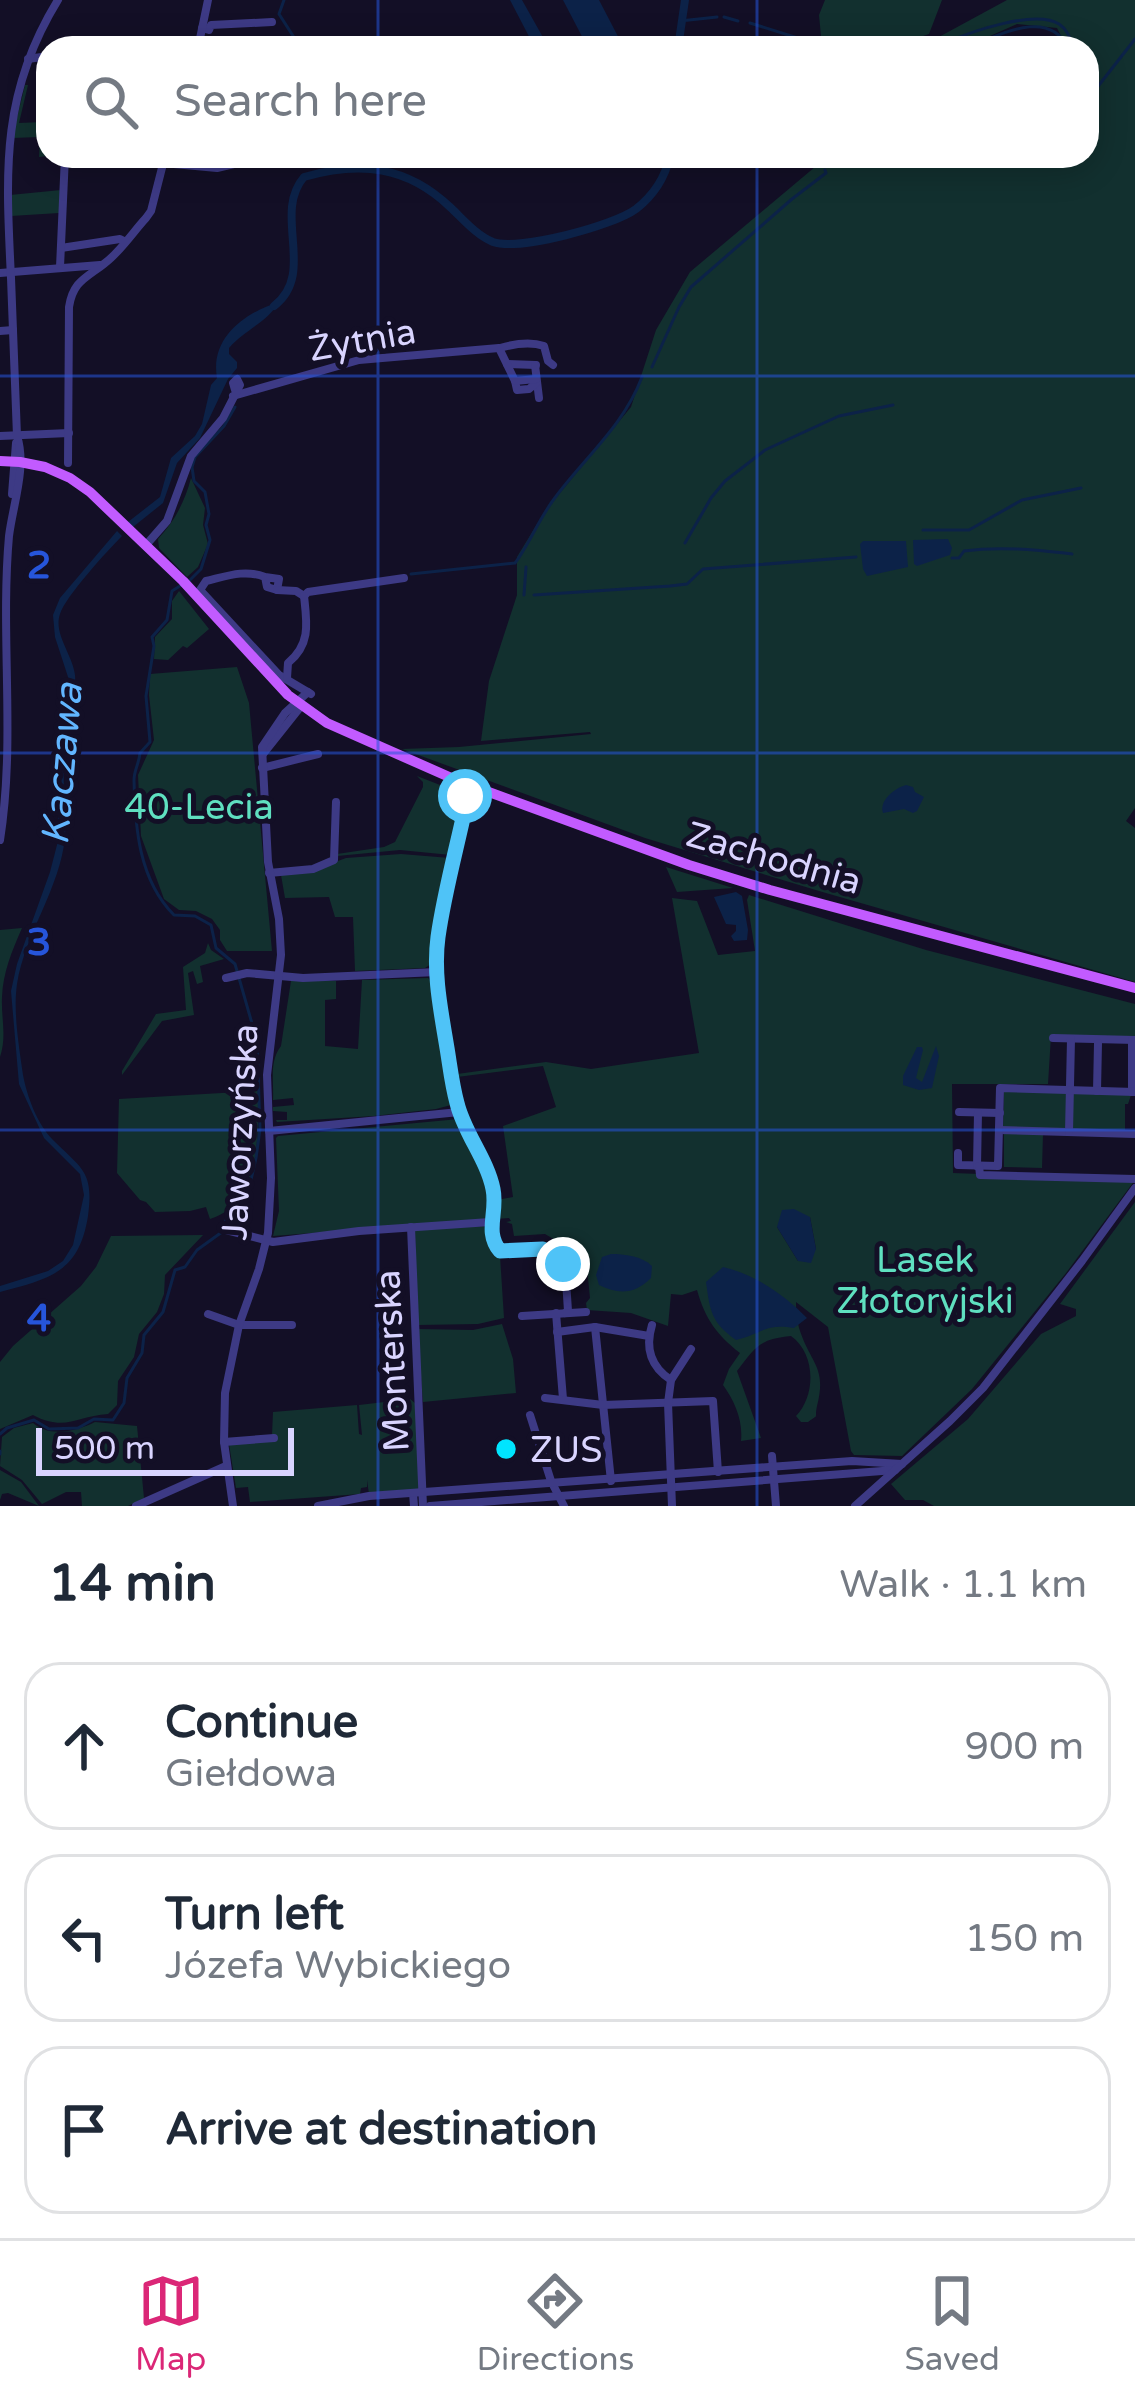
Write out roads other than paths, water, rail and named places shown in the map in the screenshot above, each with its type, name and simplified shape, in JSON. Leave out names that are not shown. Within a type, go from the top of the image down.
[{"type":"main road","points":[[11,465],[64,482],[118,522],[297,706]]},
{"type":"main road","name":"Zachodnia","points":[[297,706],[459,781],[653,853],[1135,988]]},
{"type":"street","points":[[39,36],[58,0]]},
{"type":"street","points":[[199,36],[208,0]]},
{"type":"street","points":[[202,28],[272,22]]},
{"type":"street","points":[[0,840],[8,768],[3,565],[17,436],[13,329],[5,272],[4,179],[9,132],[36,43]]},
{"type":"street","points":[[28,58],[36,57]]},
{"type":"street","points":[[60,267],[64,168]]},
{"type":"street","points":[[68,463],[70,299],[80,279],[101,266],[151,211],[162,168]]},
{"type":"street","points":[[60,248],[124,242]]},
{"type":"street","points":[[5,272],[101,266]]},
{"type":"street","points":[[0,331],[13,329]]},
{"type":"street","name":"Żytnia","points":[[138,540],[167,521],[191,456],[223,418],[234,393],[358,361],[524,343],[546,349],[553,364]]},
{"type":"street","points":[[501,349],[517,390],[529,389],[536,381]]},
{"type":"street","points":[[508,364],[537,365],[539,398]]},
{"type":"street","points":[[0,436],[69,434]]},
{"type":"street","points":[[287,680],[200,590],[206,581],[238,573],[265,577],[267,586],[304,596]]},
{"type":"street","points":[[304,596],[404,578]]},
{"type":"street","points":[[287,680],[288,664],[304,646],[304,596]]},
{"type":"street","name":"Jaworzyńska","points":[[233,1506],[224,1442],[226,1378],[267,1240],[271,1204],[267,1060],[279,977],[280,925],[269,873],[262,756],[310,693],[287,680]]},
{"type":"street","points":[[262,768],[318,754]]},
{"type":"street","points":[[459,781],[465,809],[438,938],[436,972],[459,1112],[492,1184],[490,1222],[495,1246],[500,1251],[543,1249],[565,1264],[568,1310],[561,1313]]},
{"type":"street","points":[[465,809],[475,796],[487,791]]},
{"type":"street","points":[[269,873],[313,869],[334,860],[336,802]]},
{"type":"street","points":[[234,976],[436,972]]},
{"type":"street","points":[[958,1153],[958,1165],[998,1166],[1000,1088],[1133,1092],[1134,1040],[1053,1038]]},
{"type":"street","points":[[1069,1132],[1071,1039]]},
{"type":"street","points":[[1097,1091],[1098,1043]]},
{"type":"street","points":[[268,1131],[459,1112]]},
{"type":"street","points":[[958,1112],[1000,1113]]},
{"type":"street","points":[[978,1113],[980,1175],[1135,1179]]},
{"type":"street","points":[[999,1130],[1135,1134]]},
{"type":"street","points":[[855,1506],[983,1388],[1135,1189]]},
{"type":"street","points":[[226,1230],[273,1242],[490,1222]]},
{"type":"street","name":"Monterska","points":[[411,1227],[422,1506]]},
{"type":"street","points":[[522,1316],[586,1312]]},
{"type":"street","points":[[208,1313],[239,1325],[292,1324]]},
{"type":"street","points":[[561,1313],[557,1332],[563,1400]]},
{"type":"street","points":[[595,1328],[613,1493]]},
{"type":"street","points":[[557,1332],[650,1330],[652,1361],[671,1381]]},
{"type":"street","points":[[672,1506],[668,1403],[671,1381],[692,1349]]},
{"type":"street","points":[[545,1398],[603,1406],[713,1401],[718,1472]]},
{"type":"street","points":[[530,1415],[562,1502]]},
{"type":"street","points":[[224,1442],[274,1438]]},
{"type":"street","points":[[772,1456],[776,1506]]},
{"type":"street","points":[[317,1506],[418,1493],[862,1461],[899,1467]]},
{"type":"street","points":[[136,1506],[226,1466]]},
{"type":"street","points":[[422,1506],[562,1502],[613,1493],[873,1473],[899,1467]]},
{"type":"street","points":[[873,1473],[877,1486]]},
{"type":"street","points":[[486,1503],[497,1494],[494,1488]]},
{"type":"street","points":[[479,1489],[476,1492],[486,1503]]},
{"type":"water","points":[[510,0],[522,0],[542,36],[529,36]]},
{"type":"water","points":[[563,0],[599,0],[618,36],[582,36]]},
{"type":"water","points":[[279,302],[229,348],[237,368],[200,438],[177,463],[163,503],[133,527],[128,522],[160,497],[171,458],[202,424],[224,339],[242,320]]},
{"type":"water","points":[[117,531],[122,536],[60,614],[59,629],[75,675],[64,756],[65,837],[57,875],[21,965],[16,995],[27,1092],[47,1133],[84,1172],[88,1216],[69,1262],[47,1277],[0,1292],[0,1286],[48,1271],[63,1261],[73,1245],[84,1195],[80,1174],[44,1138],[19,1084],[11,991],[58,841],[60,731],[69,680],[53,615],[60,598]]},
{"type":"water","points":[[948,539],[950,555],[914,564],[913,540]]},
{"type":"water","points":[[863,541],[906,541],[908,567],[867,576]]},
{"type":"water","points":[[906,785],[924,797],[917,811],[883,813],[889,795]]},
{"type":"water","points":[[736,892],[742,896],[747,940],[734,941],[736,925],[726,924],[714,897]]},
{"type":"water","points":[[936,1046],[939,1056],[932,1088],[903,1085],[917,1047],[923,1050],[916,1078],[922,1082]]},
{"type":"water","points":[[794,1209],[810,1217],[816,1249],[811,1263],[798,1261],[777,1227],[782,1210]]},
{"type":"water","points":[[611,1254],[648,1263],[651,1278],[626,1291],[599,1285],[596,1275],[602,1257]]},
{"type":"water","points":[[723,1267],[768,1286],[807,1318],[794,1328],[770,1328],[736,1340],[717,1321],[709,1301],[706,1282]]},
{"type":"waterway","points":[[284,0],[279,14],[293,36]]},
{"type":"waterway","name":"Kaczawa","points":[[680,36],[685,0]]},
{"type":"waterway","points":[[680,21],[717,17]]},
{"type":"waterway","points":[[724,17],[738,21]]},
{"type":"waterway","points":[[963,36],[1035,19],[1059,24],[1069,36]]},
{"type":"waterway","points":[[750,23],[791,36]]},
{"type":"waterway","points":[[997,36],[1025,27],[1050,29],[1060,36]]},
{"type":"waterway","points":[[1099,85],[1135,39]]},
{"type":"waterway","name":"Kaczawa","points":[[274,306],[292,277],[292,208],[304,177],[344,169],[400,175],[434,193],[487,239],[506,244],[544,240],[624,216],[648,198],[666,168]]},
{"type":"waterway","points":[[652,367],[691,287],[825,170]]},
{"type":"waterway","points":[[411,574],[515,563],[554,499],[624,411],[642,377]]},
{"type":"waterway","points":[[685,543],[725,481],[765,450],[839,416],[893,405]]},
{"type":"waterway","points":[[189,581],[201,569],[210,540],[205,492],[194,481],[192,467],[235,407]]},
{"type":"waterway","points":[[923,530],[969,530],[1022,500],[1081,488]]},
{"type":"waterway","points":[[952,558],[964,551],[991,549],[1072,554]]},
{"type":"waterway","points":[[534,595],[687,584],[703,569],[856,557]]},
{"type":"waterway","points":[[524,595],[526,567]]},
{"type":"waterway","points":[[0,1434],[34,1420],[49,1429],[78,1428],[94,1419],[113,1420],[124,1403],[127,1378],[142,1353],[144,1335],[163,1312],[175,1270],[185,1267],[197,1250],[222,1232],[227,1217],[248,1193],[256,1158],[260,1129],[257,1041],[235,964],[216,948],[211,925],[195,916],[174,915],[162,901],[146,870],[138,835],[134,776],[140,753],[150,742],[146,696],[152,637],[167,620],[172,591],[180,586]]},
{"type":"place","name":"ZUS","points":[[506,1449]]},
{"type":"park label","name":"40-Lecia","points":[[199,806]]},
{"type":"park label","name":"Lasek Złotoryjski","points":[[925,1280]]}]
